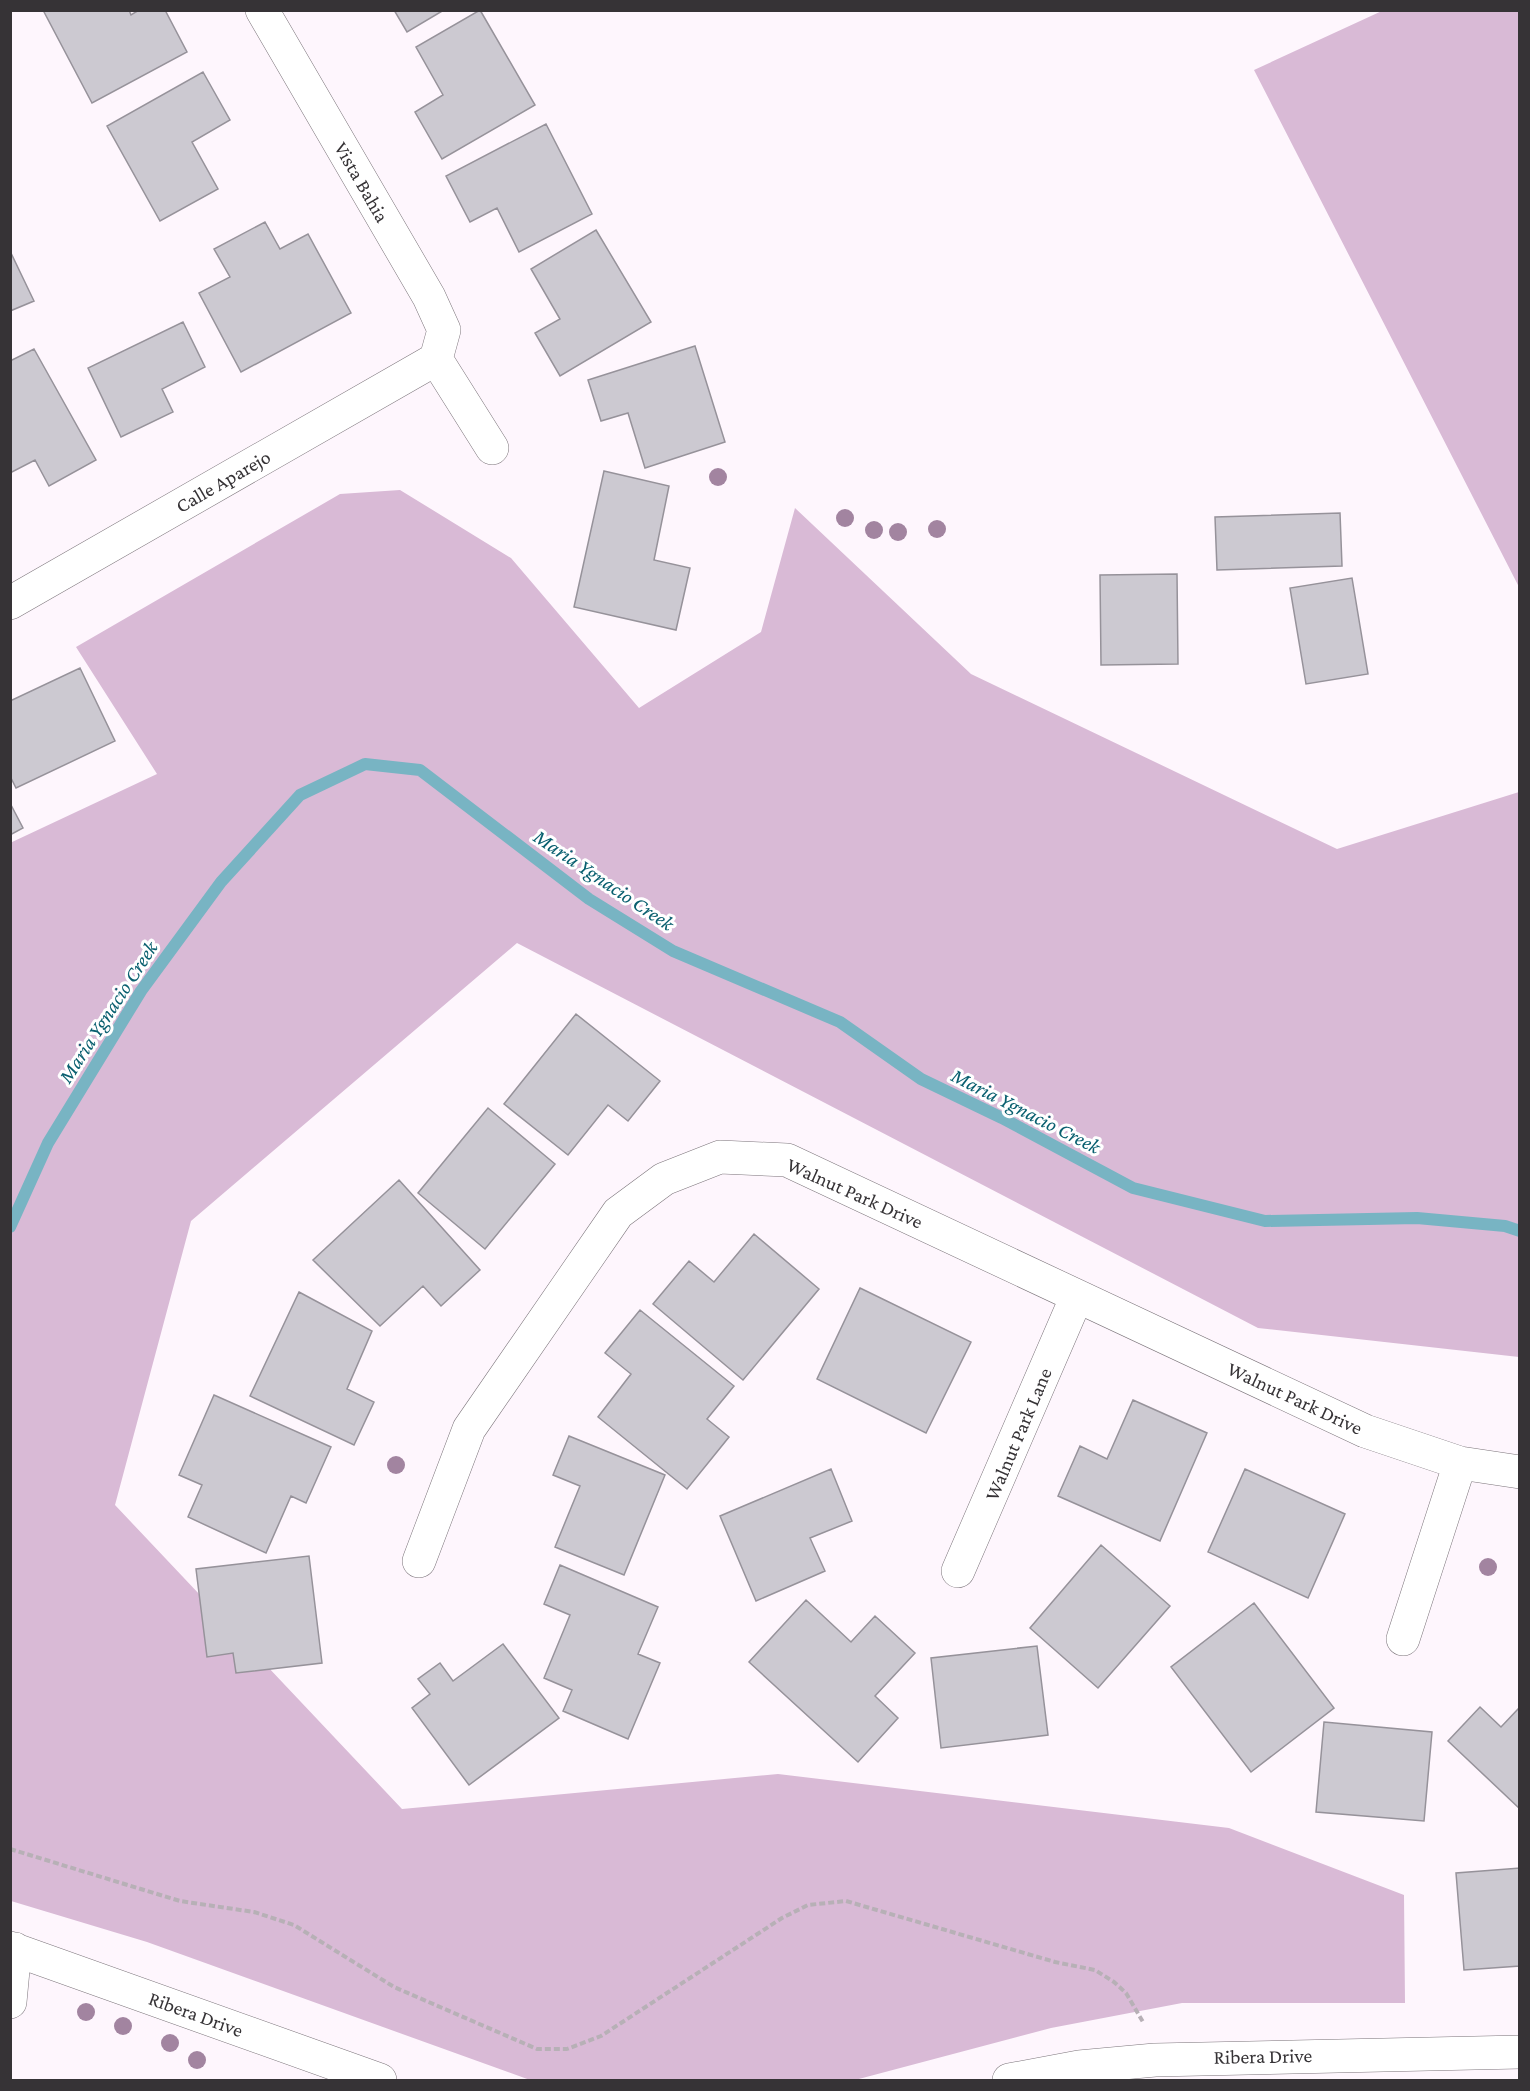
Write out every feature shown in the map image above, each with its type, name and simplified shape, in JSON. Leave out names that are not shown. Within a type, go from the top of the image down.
[{"type":"street","name":"Vista Bahia","points":[[262,10],[429,297],[444,330],[436,359]]},
{"type":"street","points":[[436,359],[492,448]]},
{"type":"street","name":"Calle Aparejo","points":[[10,603],[436,359]]},
{"type":"street","name":"Walnut Park Drive","points":[[419,1562],[469,1429],[618,1214],[664,1179],[720,1157],[787,1160],[1365,1431],[1460,1464],[1520,1472]]},
{"type":"street","name":"Walnut Park Lane","points":[[958,1571],[1077,1296]]},
{"type":"street","points":[[1403,1639],[1460,1464]]},
{"type":"street","points":[[10,2002],[13,1948]]},
{"type":"street","name":"Ribera Drive","points":[[13,1948],[380,2080]]},
{"type":"street","name":"Ribera Drive","points":[[1009,2080],[1078,2067],[1222,2069],[1520,2052]]},
{"type":"path","points":[[10,1849],[180,1901],[254,1911],[294,1925],[394,1988],[537,2049],[567,2049],[601,2036],[782,1918],[808,1905],[846,1901],[1055,1962],[1095,1970],[1126,1993],[1143,2022]]},
{"type":"shaded area","points":[[1384,10],[1519,11],[1519,587],[1254,70]]},
{"type":"shaded area","points":[[400,490],[511,558],[639,708],[761,632],[795,508],[971,674],[1337,849],[1519,792],[1519,1357],[1258,1328],[517,943],[191,1221],[115,1505],[402,1809],[778,1774],[1229,1828],[1404,1895],[1405,2003],[1182,2003],[1051,2028],[855,2080],[530,2080],[147,1942],[11,1901],[10,843],[157,774],[76,647],[340,494]]},
{"type":"building","points":[[43,10],[129,10],[131,15],[139,10],[165,10],[187,52],[92,103]]},
{"type":"building","points":[[394,10],[444,10],[407,32]]},
{"type":"building","points":[[480,10],[535,105],[442,159],[415,112],[443,95],[416,47]]},
{"type":"building","points":[[203,72],[230,120],[192,142],[218,189],[160,221],[107,126]]},
{"type":"building","points":[[546,124],[592,214],[519,252],[497,208],[470,222],[446,176]]},
{"type":"building","points":[[265,222],[280,249],[308,234],[351,313],[241,372],[199,293],[230,277],[214,249]]},
{"type":"building","points":[[596,230],[651,322],[560,376],[535,333],[560,319],[531,269]]},
{"type":"building","points":[[10,251],[34,301],[10,311]]},
{"type":"building","points":[[183,322],[205,367],[162,389],[173,412],[121,437],[88,368]]},
{"type":"building","points":[[695,346],[725,442],[645,468],[628,413],[601,421],[588,380]]},
{"type":"building","points":[[34,349],[96,460],[49,486],[35,460],[10,473],[10,361]]},
{"type":"building","points":[[604,471],[669,486],[654,560],[690,568],[676,630],[574,607]]},
{"type":"building","points":[[1340,513],[1342,566],[1217,570],[1215,517]]},
{"type":"building","points":[[1177,574],[1178,664],[1101,665],[1100,575]]},
{"type":"building","points":[[1352,578],[1368,674],[1306,684],[1290,588]]},
{"type":"building","points":[[80,668],[115,741],[16,788],[10,776],[10,701]]},
{"type":"building","points":[[10,803],[23,828],[10,835]]},
{"type":"building","points":[[576,1014],[660,1081],[628,1121],[608,1105],[568,1155],[504,1104]]},
{"type":"building","points":[[488,1108],[555,1164],[485,1249],[418,1193]]},
{"type":"building","points":[[399,1180],[480,1270],[441,1306],[423,1286],[380,1326],[313,1260]]},
{"type":"building","points":[[754,1234],[819,1289],[743,1380],[653,1304],[689,1261],[714,1282]]},
{"type":"building","points":[[860,1288],[971,1342],[926,1433],[817,1379]]},
{"type":"building","points":[[299,1292],[372,1331],[347,1389],[374,1402],[354,1445],[250,1396]]},
{"type":"building","points":[[640,1310],[734,1386],[707,1419],[729,1437],[687,1489],[598,1417],[631,1374],[605,1353]]},
{"type":"building","points":[[214,1395],[331,1447],[306,1503],[291,1496],[266,1553],[188,1517],[202,1485],[179,1475]]},
{"type":"building","points":[[1133,1400],[1207,1433],[1160,1541],[1058,1496],[1080,1446],[1107,1459]]},
{"type":"building","points":[[569,1436],[665,1475],[624,1575],[555,1547],[580,1486],[553,1475]]},
{"type":"building","points":[[831,1469],[852,1521],[810,1538],[825,1571],[756,1601],[720,1516]]},
{"type":"building","points":[[1245,1469],[1345,1514],[1308,1598],[1208,1552]]},
{"type":"building","points":[[1101,1545],[1170,1606],[1098,1688],[1030,1628]]},
{"type":"building","points":[[309,1556],[322,1663],[236,1673],[233,1653],[207,1657],[196,1569]]},
{"type":"building","points":[[560,1565],[658,1607],[638,1654],[660,1663],[628,1739],[563,1711],[572,1690],[544,1678],[570,1615],[544,1604]]},
{"type":"building","points":[[806,1600],[851,1642],[875,1616],[915,1653],[875,1696],[898,1718],[858,1762],[749,1662]]},
{"type":"building","points":[[1254,1603],[1334,1708],[1251,1772],[1171,1667]]},
{"type":"building","points":[[503,1644],[559,1718],[469,1785],[412,1708],[430,1694],[418,1679],[440,1663],[453,1681]]},
{"type":"building","points":[[1037,1646],[1048,1735],[941,1748],[931,1658]]},
{"type":"building","points":[[1480,1707],[1501,1727],[1520,1707],[1520,1809],[1448,1741]]},
{"type":"building","points":[[1324,1722],[1432,1732],[1424,1821],[1316,1812]]},
{"type":"building","points":[[1520,1868],[1520,1966],[1464,1970],[1456,1873]]},
{"type":"waterway","name":"Maria Ygnacio Creek","points":[[10,1227],[48,1143],[141,991],[221,882],[300,795],[365,764],[420,770],[589,899],[673,951],[840,1022],[921,1079],[1002,1118],[1133,1188],[1265,1221],[1417,1218],[1505,1226],[1520,1231]]}]
